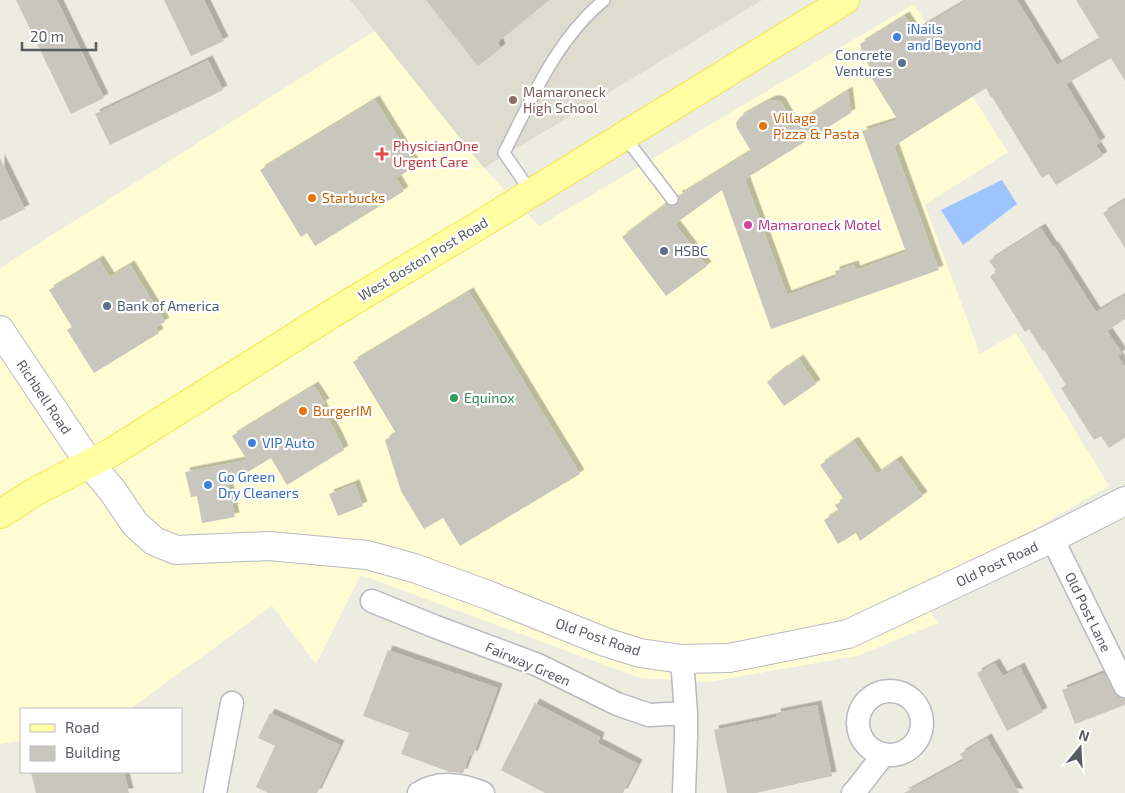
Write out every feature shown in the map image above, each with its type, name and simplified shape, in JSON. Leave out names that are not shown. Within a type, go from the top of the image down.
[{"type":"main road","name":"West Boston Post Road","points":[[0,514],[38,490],[112,452],[316,324],[844,0]]},
{"type":"street","name":"Richbell Road","points":[[0,330],[89,463]]},
{"type":"street","name":"Old Post Road","points":[[89,463],[112,490],[135,524],[154,541],[176,550],[269,546],[367,554],[423,571],[488,595],[605,642],[640,653],[682,659],[729,658],[848,634],[1052,538],[1125,501]]},
{"type":"street","name":"Old Post Lane","points":[[1052,538],[1125,686]]},
{"type":"street","name":"Fairway Green","points":[[372,601],[538,665],[617,704],[649,715],[686,713]]},
{"type":"street","points":[[682,659],[686,713],[684,793]]},
{"type":"street","points":[[215,793],[232,703]]},
{"type":"street","points":[[852,793],[884,754]]},
{"type":"street","points":[[419,793],[423,790],[442,785],[463,786],[483,793]]},
{"type":"lane","points":[[531,192],[504,153],[555,55],[579,23],[604,0]]},
{"type":"lane","points":[[624,136],[672,200]]},
{"type":"shaded area","name":"Mamaroneck High School","points":[[350,0],[762,0],[484,168]]},
{"type":"shaded area","points":[[914,4],[1008,152],[925,205],[980,354],[1016,333],[1109,486],[919,595],[938,623],[857,656],[708,682],[640,678],[361,575],[316,664],[272,606],[131,708],[20,708],[20,741],[0,744],[0,268],[375,31],[484,168],[539,226]]},
{"type":"water","points":[[1002,180],[1017,204],[963,245],[941,210]]},
{"type":"building","points":[[16,0],[57,0],[104,98],[71,114]]},
{"type":"building","points":[[164,0],[204,0],[224,41],[191,56]]},
{"type":"building","points":[[426,0],[549,0],[498,42],[501,48],[478,66]]},
{"type":"building","points":[[967,0],[1017,0],[1057,65],[1100,39],[1076,0],[1125,0],[1125,81],[1111,58],[1066,84],[1101,142],[1096,145],[1103,156],[1056,185],[1049,174],[1042,178],[986,88],[894,146],[939,270],[771,329],[722,190],[675,224],[707,266],[666,296],[622,237],[666,204],[670,206],[676,205],[679,201],[678,195],[751,151],[736,123],[740,117],[771,100],[781,102],[794,125],[848,91],[851,113],[745,179],[787,295],[836,277],[835,271],[854,265],[856,270],[906,252],[862,131],[898,120],[871,77],[875,75],[864,58],[860,44],[905,16],[915,31]]},
{"type":"building","points":[[208,60],[223,90],[110,145],[95,114]]},
{"type":"building","points":[[375,100],[416,166],[396,178],[404,191],[315,246],[307,233],[301,237],[260,170]]},
{"type":"building","points":[[0,158],[25,209],[0,221]]},
{"type":"building","points":[[1125,200],[1125,248],[1103,213]]},
{"type":"building","points":[[1041,228],[1096,312],[1125,295],[1125,319],[1107,331],[1122,353],[1118,356],[1125,367],[1125,438],[1109,448],[1101,436],[1094,440],[1061,388],[1066,385],[1044,350],[1029,329],[1025,332],[990,276],[997,272],[989,261]]},
{"type":"building","name":"Bank of America","points":[[99,260],[110,277],[130,265],[165,322],[156,327],[159,333],[94,373],[67,330],[72,327],[49,290]]},
{"type":"building","name":"Equinox","points":[[469,292],[580,474],[460,546],[443,518],[424,529],[401,491],[385,440],[396,433],[353,362]]},
{"type":"building","points":[[799,359],[816,384],[784,406],[767,382],[784,369],[786,371],[785,369]]},
{"type":"building","points":[[314,386],[325,403],[321,405],[344,450],[287,485],[271,458],[228,484],[235,517],[202,523],[197,496],[191,497],[185,472],[247,460],[232,436]]},
{"type":"building","points":[[854,441],[877,474],[897,460],[923,496],[860,541],[856,533],[838,544],[824,520],[839,511],[835,505],[844,500],[820,465]]},
{"type":"building","points":[[355,484],[363,506],[338,516],[329,494]]},
{"type":"building","points":[[388,650],[498,688],[473,756],[470,754],[463,773],[450,772],[401,754],[409,733],[363,716]]},
{"type":"building","points":[[995,663],[1003,676],[1020,667],[1043,712],[1007,731],[977,673]]},
{"type":"building","points":[[1104,673],[1118,697],[1125,699],[1125,705],[1075,724],[1062,690]]},
{"type":"building","points":[[535,703],[600,737],[598,743],[638,764],[623,793],[545,793],[501,770]]},
{"type":"building","points":[[817,705],[832,776],[756,793],[727,793],[714,730],[777,717],[776,713]]},
{"type":"building","points":[[270,713],[340,745],[317,793],[268,793],[256,787],[275,746],[258,738]]},
{"type":"building","points":[[987,738],[1019,793],[904,793],[964,760],[960,754]]},
{"type":"building","points":[[31,773],[124,773],[129,793],[36,793]]},
{"type":"place","name":"iNails and Beyond","points":[[897,37]]},
{"type":"place","name":"Concrete Ventures","points":[[902,63]]},
{"type":"place","name":"Mamaroneck High School","points":[[513,100]]},
{"type":"place","name":"Village Pizza & Pasta","points":[[763,126]]},
{"type":"place","name":"PhysicianOne Urgent Care","points":[[382,154]]},
{"type":"place","name":"Starbucks","points":[[312,198]]},
{"type":"place","name":"Mamaroneck Motel","points":[[748,225]]},
{"type":"place","name":"HSBC","points":[[664,251]]},
{"type":"place","name":"Bank of America","points":[[107,306]]},
{"type":"place","name":"Equinox","points":[[454,398]]},
{"type":"place","name":"BurgerIM","points":[[303,411]]},
{"type":"place","name":"VIP Auto","points":[[252,443]]},
{"type":"place","name":"Go Green Dry Cleaners","points":[[208,485]]}]
